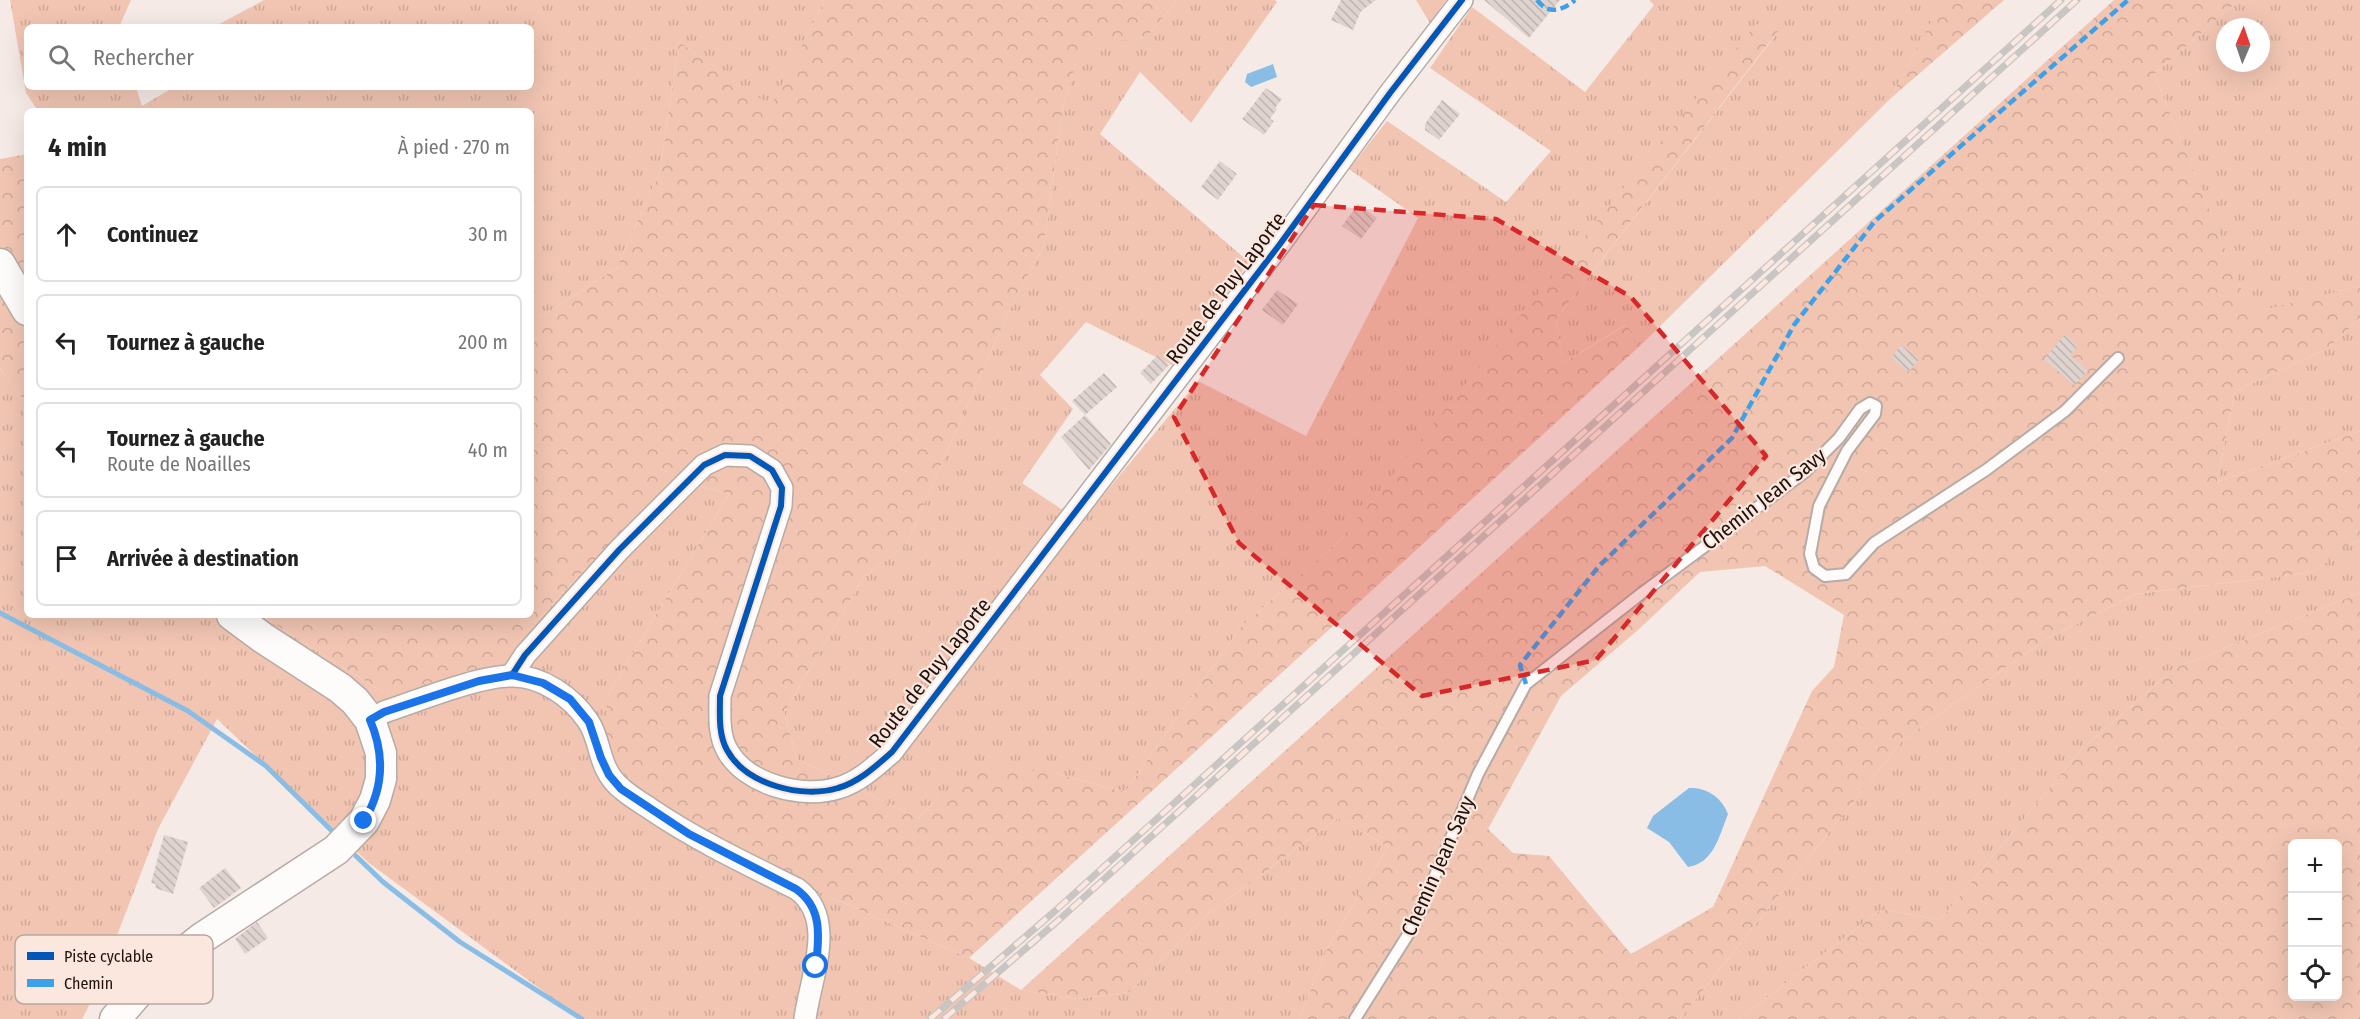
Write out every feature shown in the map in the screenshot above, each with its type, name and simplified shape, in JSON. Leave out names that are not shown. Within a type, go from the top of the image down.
[{"type":"main road","points":[[0,264],[24,305]]},
{"type":"main road","points":[[207,935],[336,850],[364,821],[375,800],[381,779],[381,753],[370,720],[355,701],[340,688],[263,639],[236,618]]},
{"type":"main road","points":[[115,1019],[128,1004]]},
{"type":"street","name":"Route de Puy Laporte","points":[[512,675],[525,655],[619,550],[704,465],[724,455],[750,456],[771,470],[782,488],[781,506],[720,696],[720,720],[726,750],[736,764],[750,774],[801,792],[830,790],[863,777],[892,752],[1280,244],[1390,93],[1462,0]]},
{"type":"street","points":[[370,720],[384,712],[479,681],[512,675],[543,683],[570,699],[589,722],[609,775],[621,789],[689,834],[807,896],[815,909],[818,938],[816,966],[805,1019]]},
{"type":"lane","name":"Chemin Jean Savy","points":[[1355,1019],[1414,925],[1478,774],[1526,684],[1642,593],[1805,472],[1839,438],[1860,409],[1870,403],[1876,406],[1875,414],[1847,451],[1819,506],[1810,554],[1814,568],[1825,576],[1846,574],[1874,543],[1986,470],[2065,411],[2118,358]]},
{"type":"highlighted area","points":[[1314,205],[1496,219],[1631,297],[1766,456],[1596,660],[1422,696],[1239,543],[1174,417]]},
{"type":"green space","points":[[10,0],[131,0],[120,24],[24,24],[24,81]]},
{"type":"green space","points":[[264,0],[825,0],[771,107],[679,42],[660,171],[617,268],[534,321],[534,108],[36,108],[25,90],[137,90],[142,106],[169,90],[534,90],[534,24],[220,24]]},
{"type":"green space","points":[[825,0],[1177,0],[1146,38],[1082,44],[1063,106],[1044,245],[1009,311],[906,545],[864,576],[784,713],[797,759],[919,818],[940,795],[994,766],[1054,773],[1125,792],[1240,628],[1340,540],[1756,24],[1778,31],[1556,319],[1563,363],[1626,325],[1642,344],[969,958],[830,897],[691,828],[622,778],[605,751],[607,696],[729,494],[698,486],[642,544],[586,568],[518,642],[478,671],[386,694],[265,618],[534,618],[534,321],[617,268],[660,171],[679,42],[771,106]]},
{"type":"green space","points":[[1177,0],[1275,0],[1277,2],[1191,123],[1140,72],[1100,134],[1249,262],[1174,366],[1086,322],[1040,375],[1073,409],[1022,483],[1081,522],[1198,381],[1306,436],[1418,218],[1349,169],[1387,121],[1506,202],[1551,151],[1430,68],[1472,7],[1585,92],[1654,5],[1649,0],[1943,0],[1890,99],[1642,344],[1625,325],[1563,363],[1556,319],[1778,32],[1340,540],[1240,628],[1125,792],[1054,773],[940,795],[919,818],[797,759],[784,713],[864,576],[906,545],[1009,311],[1044,245],[1063,106],[1082,43],[1146,38]]},
{"type":"green space","points":[[1416,0],[1446,0],[1430,23]]},
{"type":"green space","points":[[2004,0],[1890,99],[1942,1]]},
{"type":"green space","points":[[2114,0],[2239,0],[2154,74],[2251,313],[2360,286],[2360,318],[2327,349],[2235,391],[2217,482],[2360,431],[2360,540],[2348,544],[2314,572],[2136,594],[2048,638],[1903,740],[1680,1019],[1299,1019],[1327,949],[1388,847],[1338,818],[1209,913],[1129,992],[1077,999],[1021,990]],"holes":[[[1765,566],[1844,615],[1834,667],[1812,691],[1713,907],[1631,954],[1549,856],[1513,853],[1488,829],[1561,696],[1638,630],[1700,572]]]},
{"type":"green space","points":[[2239,0],[2360,0],[2360,286],[2251,314],[2154,74],[2216,20],[2216,72],[2270,72],[2270,18],[2218,18]]},
{"type":"green space","points":[[24,155],[24,401],[0,368],[0,159]]},
{"type":"green space","points":[[2360,318],[2360,431],[2217,482],[2235,391],[2327,349]]},
{"type":"green space","points":[[0,368],[24,401],[24,618],[265,618],[386,694],[518,642],[586,568],[642,544],[698,486],[729,494],[607,696],[830,897],[969,958],[1021,990],[1077,999],[1129,992],[1209,913],[1338,818],[1388,847],[1327,949],[1299,1019],[581,1019],[369,863],[217,719],[158,829],[117,935],[15,935],[15,1004],[90,1004],[82,1019],[0,1019]]},
{"type":"green space","points":[[2360,540],[2360,593],[2173,669],[2080,751],[1940,920],[1882,909],[1739,1019],[1680,1019],[1903,740],[2048,638],[2136,594],[2314,572],[2348,544]]},
{"type":"green space","points":[[2360,593],[2360,1019],[1739,1019],[1882,909],[1940,920],[2080,751],[2173,669]]},
{"type":"water","points":[[1273,64],[1277,77],[1251,87],[1245,82],[1247,74]]},
{"type":"water","points":[[1689,788],[1702,789],[1718,798],[1728,814],[1710,854],[1704,860],[1688,867],[1669,842],[1647,828],[1653,816]]},
{"type":"building","points":[[1341,0],[1376,0],[1361,11],[1353,30],[1331,20]]},
{"type":"building","points":[[1484,0],[1560,0],[1529,38]]},
{"type":"building","points":[[1266,88],[1282,99],[1270,119],[1274,121],[1264,135],[1242,119]]},
{"type":"building","points":[[1442,100],[1460,114],[1439,140],[1425,130],[1425,124]]},
{"type":"building","points":[[1220,161],[1237,174],[1218,200],[1201,187]]},
{"type":"building","points":[[1358,204],[1377,218],[1361,239],[1342,226]]},
{"type":"building","points":[[1277,290],[1298,304],[1283,325],[1262,310]]},
{"type":"building","points":[[2065,334],[2078,346],[2070,355],[2088,371],[2074,385],[2044,359]]},
{"type":"building","points":[[1901,345],[1919,359],[1909,372],[1891,358]]},
{"type":"building","points":[[1158,355],[1169,365],[1151,384],[1140,373]]},
{"type":"building","points":[[1104,373],[1117,387],[1085,415],[1072,401]]},
{"type":"building","points":[[1085,415],[1111,444],[1089,470],[1061,437]]},
{"type":"building","points":[[164,835],[188,842],[173,894],[155,888],[156,884],[151,883]]},
{"type":"building","points":[[225,868],[241,888],[214,908],[199,888]]},
{"type":"building","points":[[257,922],[268,938],[245,954],[235,939]]},
{"type":"waterway","points":[[0,613],[188,711],[266,766],[334,833]]},
{"type":"waterway","points":[[356,856],[383,882],[460,942],[582,1019]]},
{"type":"railway","points":[[930,1019],[1055,911],[2061,0]]},
{"type":"railway","points":[[944,1019],[1061,918],[2077,0]]},
{"type":"marked path","points":[[1537,0],[1546,8],[1555,10],[1575,0]]},
{"type":"marked path","points":[[1526,684],[1520,665],[1599,566],[1732,438],[1794,325],[1875,221],[2128,0]]},
{"type":"cycle path","points":[[512,675],[525,655],[619,550],[704,465],[725,455],[750,456],[772,470],[782,488],[781,506],[720,696],[720,723],[724,744],[736,762],[747,772],[761,780],[793,790],[809,792],[838,788],[867,773],[892,752],[1280,244],[1390,93],[1462,0]]},
{"type":"route","points":[[364,821],[375,800],[381,779],[381,753],[370,720],[384,712],[479,681],[512,675],[543,683],[570,699],[589,722],[609,775],[621,789],[689,834],[807,896],[815,909],[818,924],[816,966]]}]
